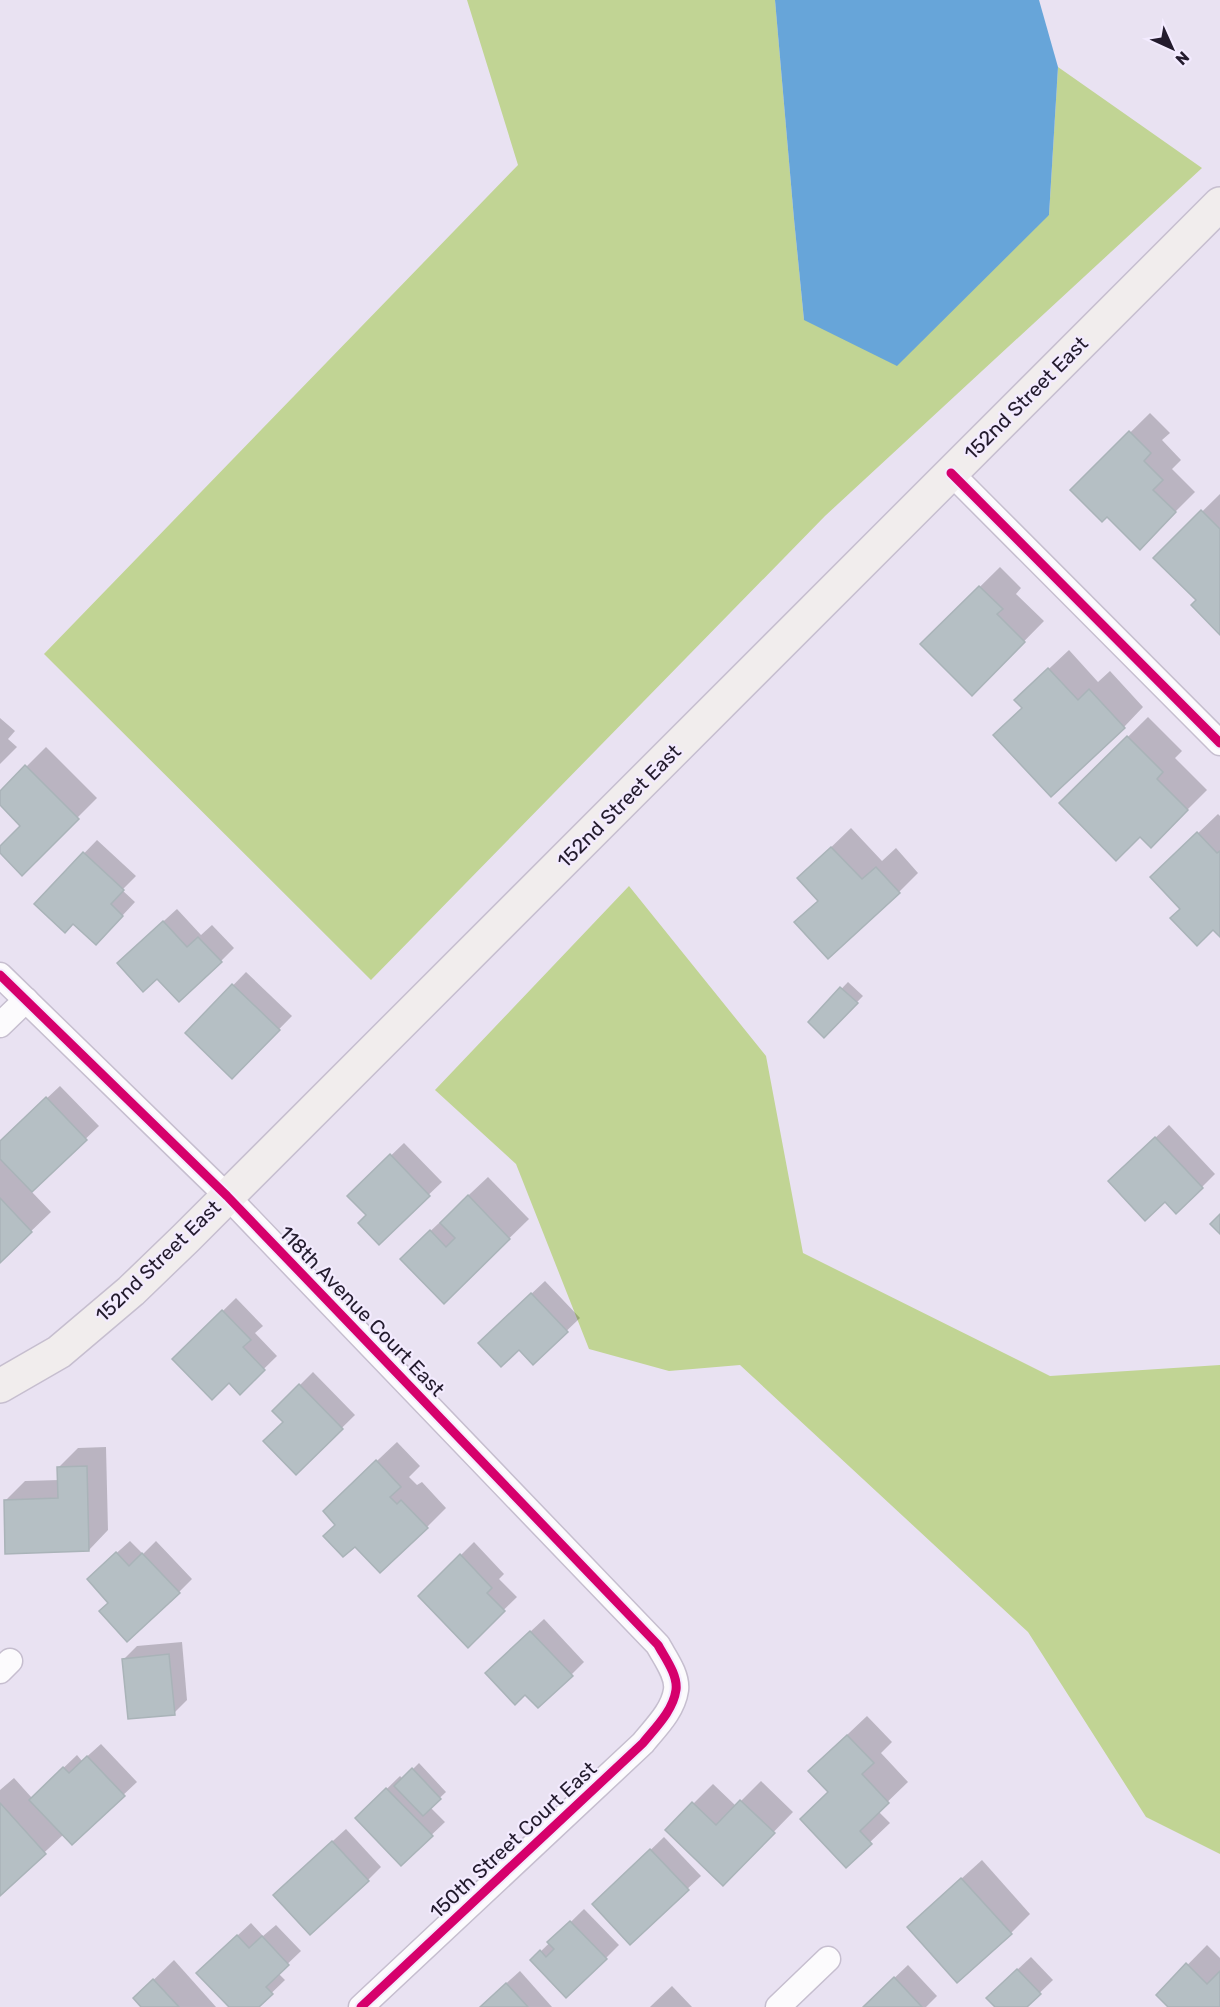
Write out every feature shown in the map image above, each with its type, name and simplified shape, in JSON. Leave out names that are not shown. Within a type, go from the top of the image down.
[{"type":"main road","name":"152nd Street East","points":[[0,1386],[59,1352],[131,1291],[541,885],[1220,204]]},
{"type":"street","points":[[951,473],[1220,743]]},
{"type":"street","name":"118th Avenue Court East","points":[[0,975],[226,1196],[658,1646],[670,1666],[676,1689]]},
{"type":"street","points":[[0,1025],[26,1000]]},
{"type":"street","name":"150th Street Court East","points":[[361,2007],[643,1743],[662,1721],[676,1689]]},
{"type":"street","points":[[778,2007],[828,1959]]},
{"type":"green space","points":[[467,0],[775,0],[804,320],[1049,215],[1058,67],[1202,168],[825,516],[371,980],[44,654],[518,165]]},
{"type":"green space","points":[[629,886],[766,1056],[803,1253],[1050,1376],[1220,1365],[1220,1854],[1146,1817],[1028,1632],[740,1365],[669,1371],[589,1349],[516,1164],[435,1090]]},
{"type":"water","points":[[775,0],[1039,0],[1058,67],[1049,215],[897,366],[804,320]]},
{"type":"building","points":[[1129,431],[1151,453],[1144,461],[1163,480],[1153,490],[1176,512],[1140,550],[1107,517],[1102,522],[1070,490]]},
{"type":"building","points":[[1201,510],[1220,529],[1220,635],[1191,605],[1196,600],[1153,558]]},
{"type":"building","points":[[979,586],[1003,609],[997,614],[1025,642],[972,696],[920,644]]},
{"type":"building","points":[[1048,668],[1078,700],[1089,689],[1125,728],[1051,797],[993,735],[1022,708],[1014,700]]},
{"type":"building","points":[[1127,736],[1163,772],[1157,779],[1188,810],[1151,848],[1140,837],[1116,861],[1059,803]]},
{"type":"building","points":[[25,765],[79,819],[22,876],[0,853],[0,846],[20,826],[0,805],[0,791]]},
{"type":"building","points":[[1197,832],[1217,853],[1220,851],[1220,937],[1213,930],[1197,946],[1170,918],[1180,909],[1150,877]]},
{"type":"building","points":[[831,847],[862,879],[876,867],[900,893],[828,959],[794,922],[818,901],[797,878]]},
{"type":"building","points":[[83,852],[124,890],[111,904],[123,916],[96,945],[73,924],[65,933],[34,904]]},
{"type":"building","points":[[163,921],[187,947],[198,937],[222,962],[179,1002],[157,979],[143,992],[117,963]]},
{"type":"building","points":[[232,984],[280,1030],[232,1079],[185,1033]]},
{"type":"building","points":[[840,987],[858,1003],[824,1038],[808,1022]]},
{"type":"building","points":[[46,1097],[87,1140],[32,1192],[0,1159],[0,1141]]},
{"type":"building","points":[[1155,1137],[1203,1188],[1176,1214],[1165,1202],[1145,1221],[1108,1181]]},
{"type":"building","points":[[390,1154],[430,1196],[379,1245],[358,1223],[366,1215],[347,1196]]},
{"type":"building","points":[[468,1195],[510,1239],[444,1304],[400,1259],[430,1230],[446,1247],[455,1238],[440,1223]]},
{"type":"building","points":[[0,1198],[32,1232],[0,1263]]},
{"type":"building","points":[[1220,1214],[1220,1234],[1210,1224]]},
{"type":"building","points":[[531,1293],[568,1332],[533,1365],[519,1350],[501,1367],[478,1343]]},
{"type":"building","points":[[222,1310],[251,1340],[243,1347],[265,1370],[240,1395],[229,1383],[212,1400],[172,1359]]},
{"type":"building","points":[[299,1384],[343,1429],[296,1475],[263,1441],[283,1422],[272,1411]]},
{"type":"building","points":[[376,1460],[401,1487],[390,1497],[397,1504],[401,1500],[428,1528],[380,1573],[355,1547],[343,1557],[323,1536],[335,1525],[323,1511]]},
{"type":"building","points":[[87,1466],[89,1551],[5,1554],[4,1500],[58,1498],[57,1467]]},
{"type":"building","points":[[116,1552],[129,1566],[142,1553],[180,1593],[127,1642],[99,1611],[108,1603],[87,1579]]},
{"type":"building","points":[[460,1554],[492,1588],[487,1593],[505,1611],[468,1648],[418,1596]]},
{"type":"building","points":[[530,1631],[573,1676],[538,1708],[525,1695],[515,1705],[485,1673]]},
{"type":"building","points":[[169,1654],[175,1715],[128,1719],[122,1659]]},
{"type":"building","points":[[847,1735],[874,1763],[862,1774],[889,1803],[860,1831],[872,1844],[846,1868],[800,1819],[828,1792],[808,1771]]},
{"type":"building","points":[[87,1756],[125,1796],[72,1845],[29,1800],[63,1767],[69,1773]]},
{"type":"building","points":[[412,1768],[441,1799],[423,1816],[394,1786]]},
{"type":"building","points":[[386,1788],[433,1836],[401,1866],[355,1818]]},
{"type":"building","points":[[740,1800],[775,1833],[723,1886],[665,1830],[692,1802],[716,1825]]},
{"type":"building","points":[[0,1803],[46,1854],[0,1896]]},
{"type":"building","points":[[332,1841],[369,1881],[310,1935],[273,1895]]},
{"type":"building","points":[[650,1849],[689,1890],[630,1945],[592,1904]]},
{"type":"building","points":[[961,1878],[1012,1934],[957,1983],[907,1927]]},
{"type":"building","points":[[570,1921],[607,1959],[566,1998],[530,1960],[540,1950],[546,1957],[554,1949],[547,1942]]},
{"type":"building","points":[[237,1935],[249,1948],[262,1936],[289,1965],[266,1987],[273,1994],[259,2007],[229,2007],[196,1973]]},
{"type":"building","points":[[1186,1963],[1207,1984],[1220,1971],[1220,2007],[1168,2007],[1156,1995]]},
{"type":"building","points":[[1017,1969],[1041,1994],[1027,2007],[995,2007],[986,1998]]},
{"type":"building","points":[[894,1977],[922,2007],[863,2007]]},
{"type":"building","points":[[153,1979],[179,2007],[141,2007],[133,1998]]},
{"type":"building","points":[[506,1983],[528,2007],[480,2007]]},
{"type":"cycle path","points":[[951,473],[1220,743]]},
{"type":"cycle path","points":[[0,975],[227,1196],[658,1645],[673,1673],[676,1684],[674,1698],[663,1719],[643,1743],[361,2007]]}]
